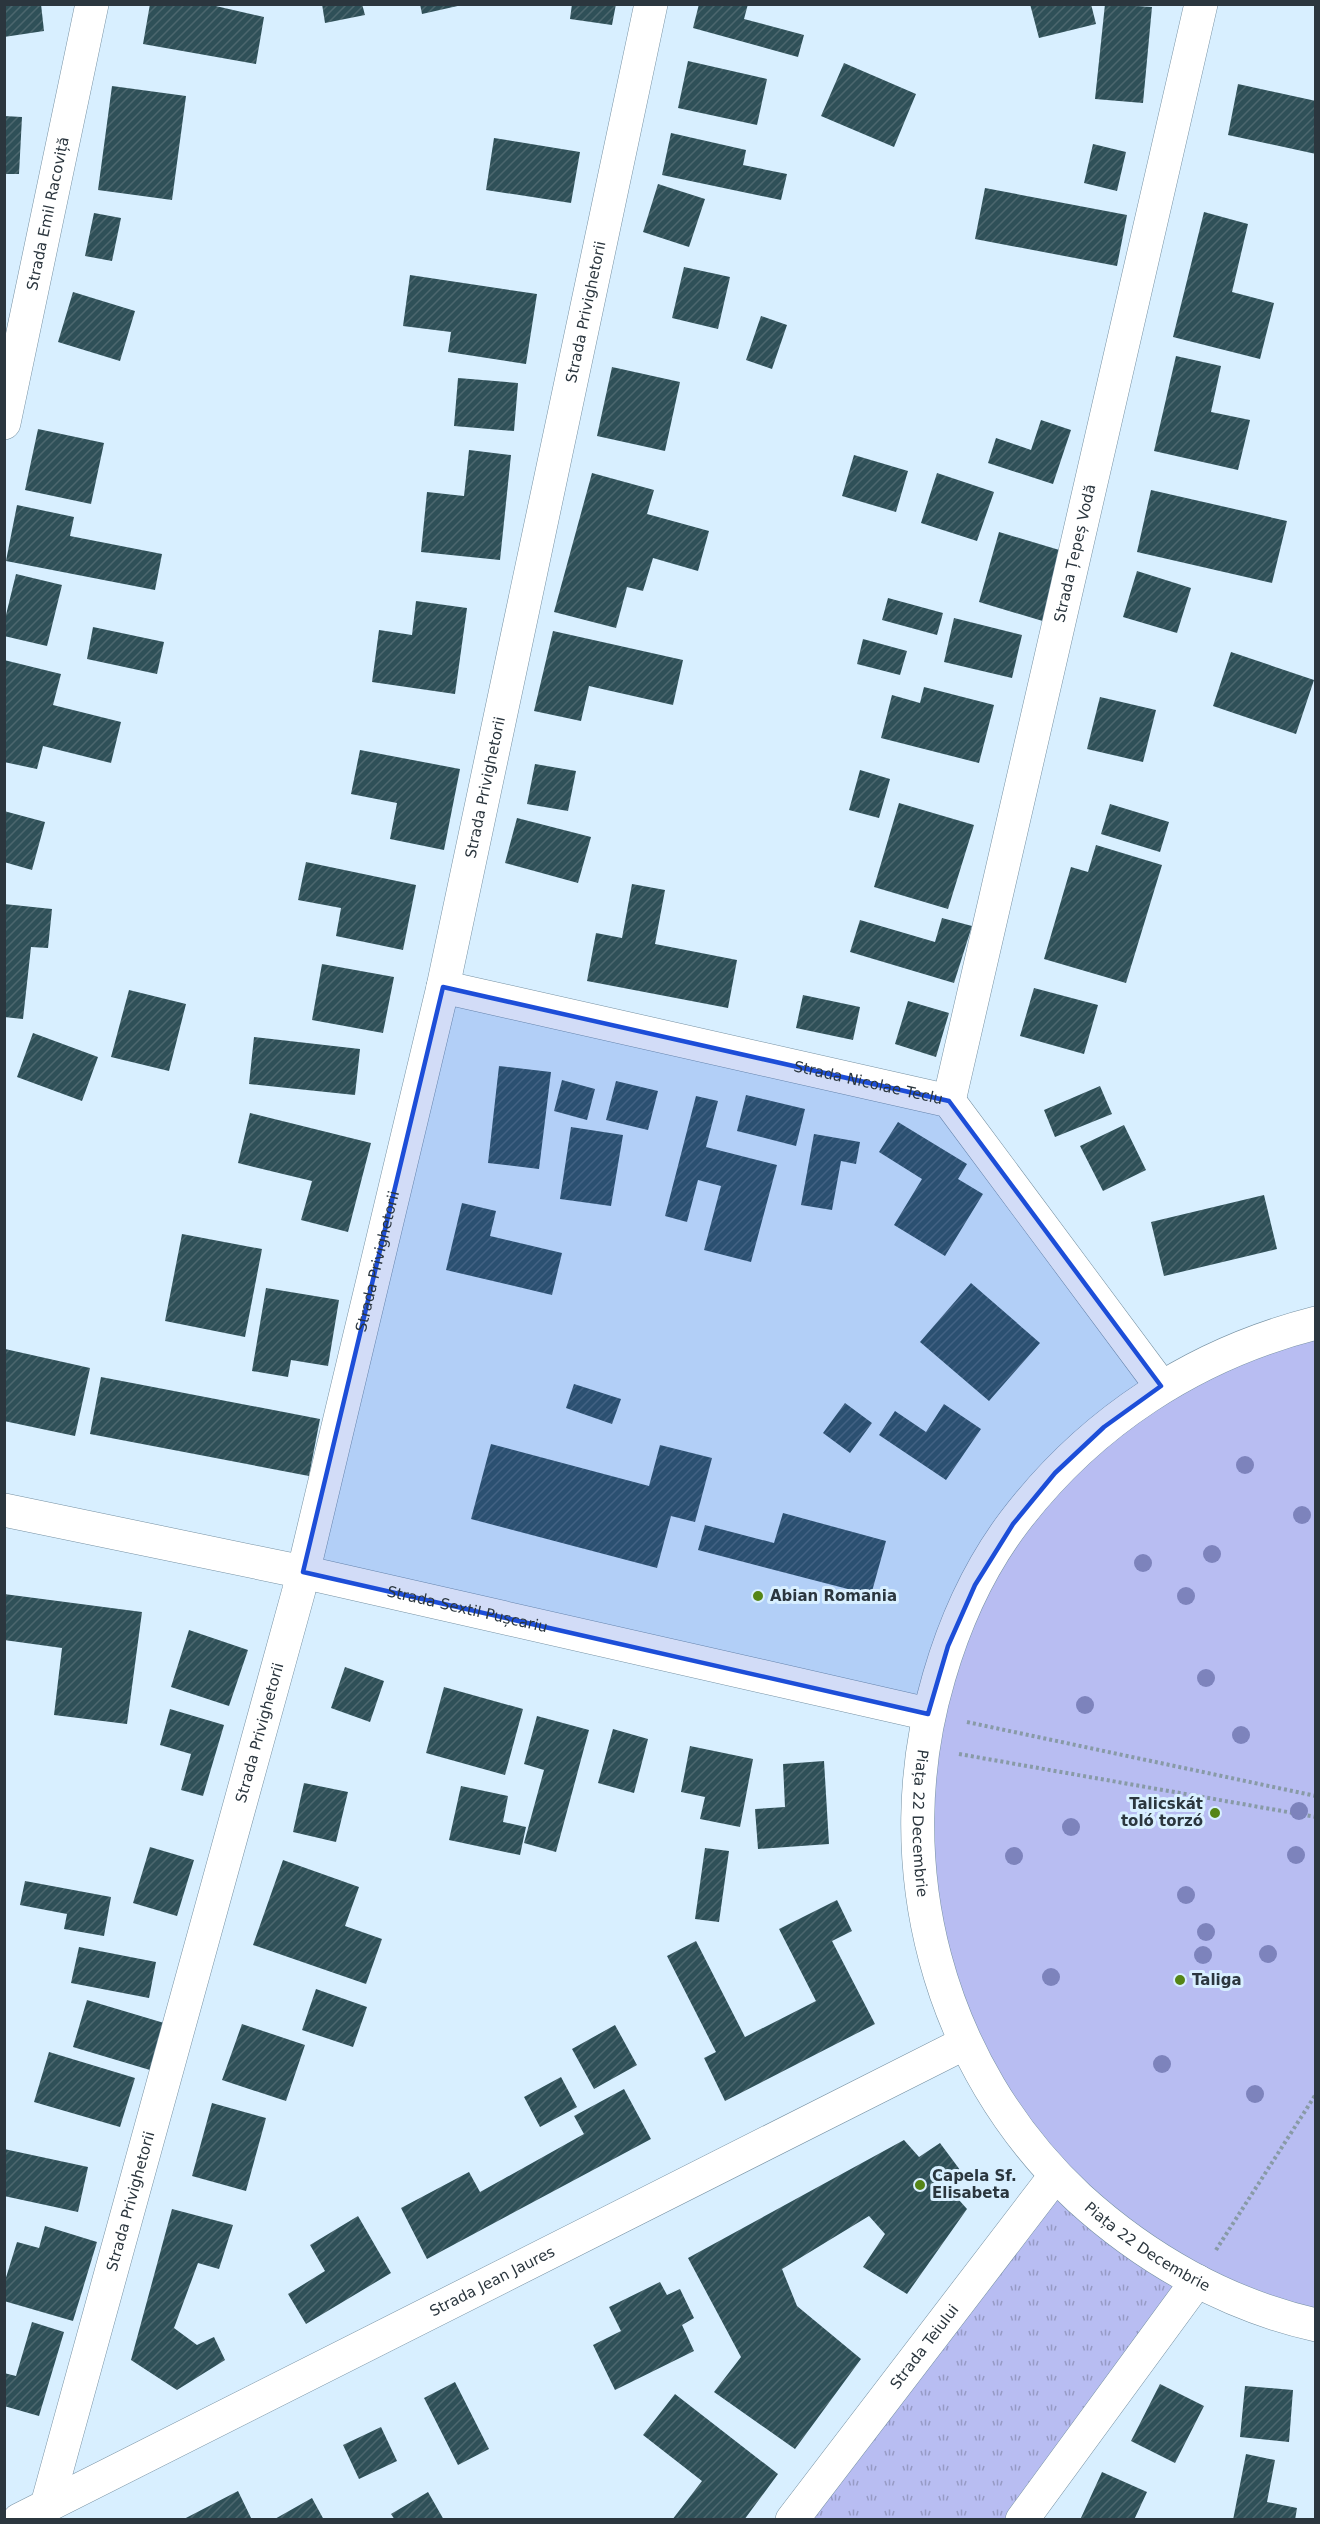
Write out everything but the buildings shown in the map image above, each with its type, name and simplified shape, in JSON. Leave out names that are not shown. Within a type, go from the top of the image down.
[{"type":"street","name":"Strada Emil Racoviță","points":[[4,423],[92,4]]},
{"type":"street","name":"Strada Privighetorii","points":[[33,2512],[303,1572],[442,987],[651,4]]},
{"type":"street","name":"Strada Țepeș Vodă","points":[[949,1101],[1201,4]]},
{"type":"street","name":"Strada Nicolae Teclu","points":[[442,987],[949,1101],[1161,1386]]},
{"type":"street","name":"Piața 22 Decembrie","points":[[1316,1323],[1275,1334],[1217,1356],[1161,1386],[1104,1427],[1055,1473],[1013,1524],[970,1595],[948,1646],[928,1714],[918,1781],[916,1831],[920,1888],[931,1948],[945,1995],[965,2043],[988,2087],[1018,2131],[1055,2176],[1106,2223],[1165,2264],[1256,2307],[1316,2325]]},
{"type":"street","name":"Strada Sextil Pușcariu","points":[[4,1510],[303,1572],[928,1714]]},
{"type":"street","name":"Strada Jean Jaures","points":[[33,2512],[965,2043]]},
{"type":"street","name":"Strada Teiului","points":[[792,2520],[1055,2176]]},
{"type":"street","points":[[1022,2520],[1197,2281]]},
{"type":"path","points":[[928,1714],[1316,1796]]},
{"type":"path","points":[[1197,2281],[1316,2094]]},
{"type":"highlighted area","points":[[443,987],[949,1101],[1161,1386],[1104,1427],[1055,1473],[1013,1524],[975,1585],[948,1646],[928,1714],[303,1572]]},
{"type":"green space","points":[[1315,1323],[1315,2325],[1165,2264],[988,2087],[916,1831],[975,1585],[1104,1427]]},
{"type":"green space","points":[[1055,2176],[1197,2281],[1022,2519],[792,2520]]},
{"type":"place","name":"Abian Romania","points":[[758,1596]]},
{"type":"place","name":"Talicskát toló torzó","points":[[1215,1813]]},
{"type":"place","name":"Taliga","points":[[1180,1980]]},
{"type":"place","name":"Capela Sf. Elisabeta","points":[[920,2185]]}]
